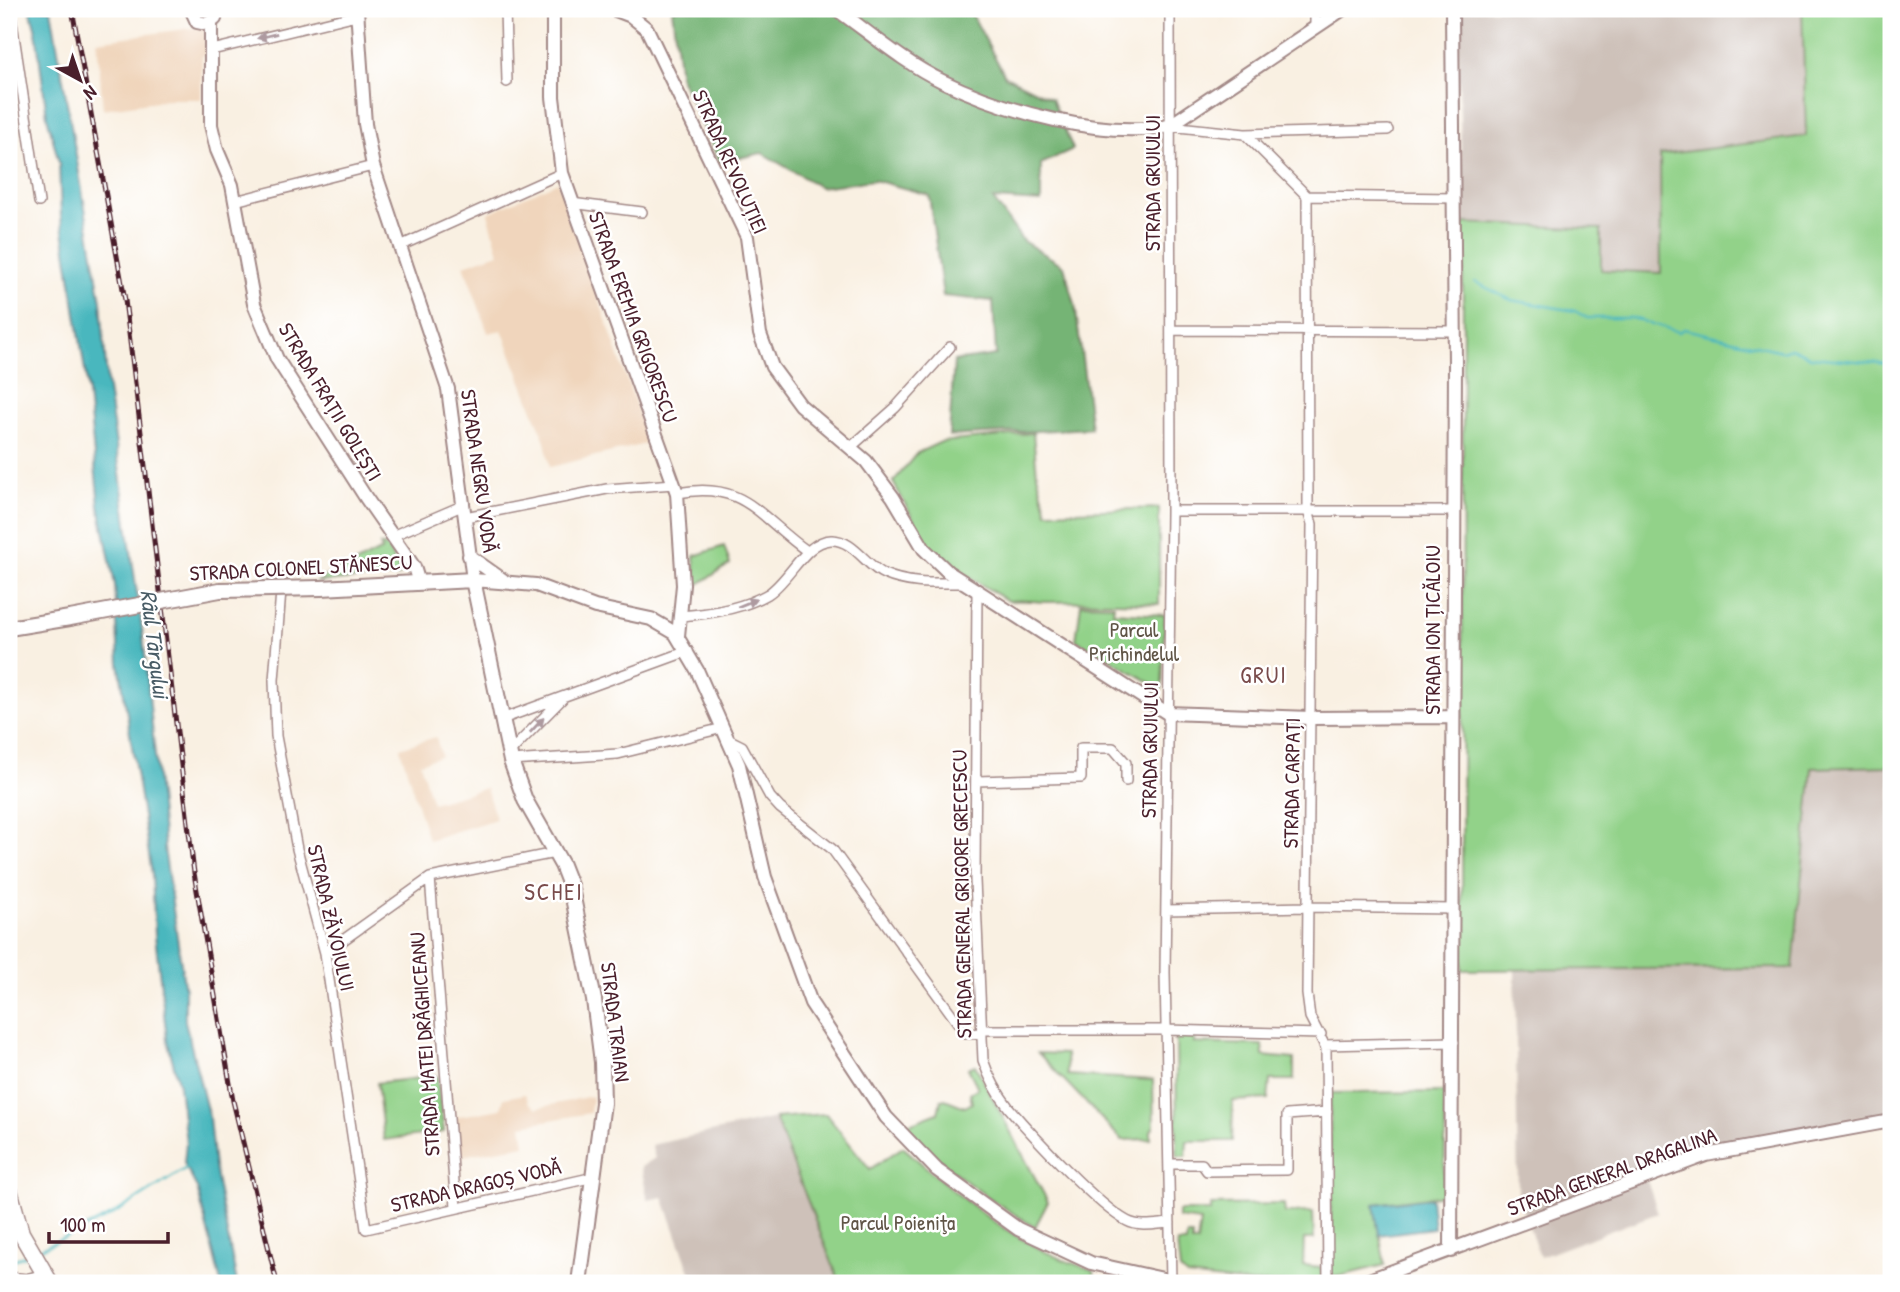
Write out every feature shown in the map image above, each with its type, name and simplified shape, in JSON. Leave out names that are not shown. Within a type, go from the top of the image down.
[{"type":"highway","points":[[9,1189],[14,1213],[27,1244],[44,1273]]},
{"type":"main road","points":[[191,9],[197,22],[211,22],[217,9]]},
{"type":"main road","name":"STRADA EREMIA GRIGORESCU","points":[[553,9],[553,97],[562,173],[675,489],[683,585],[678,636]]},
{"type":"main road","name":"STRADA REVOLUȚIEI","points":[[613,9],[631,16],[647,29],[733,207],[747,237],[760,334],[772,367],[800,405],[851,447],[883,481],[924,549],[965,583],[1167,713]]},
{"type":"main road","points":[[835,9],[932,75],[983,97],[1053,120],[1091,127],[1149,130],[1169,126],[1343,9]]},
{"type":"main road","name":"STRADA ION ȚICĂLOIU","points":[[1451,1251],[1455,331],[1452,9]]},
{"type":"main road","name":"STRADA NEGRU VODĂ","points":[[357,12],[365,124],[373,166],[448,388],[473,580],[510,757],[525,800],[555,853]]},
{"type":"main road","name":"STRADA FRAȚII GOLEȘTI","points":[[211,22],[211,125],[235,201],[251,292],[266,337],[296,389],[414,567],[419,583]]},
{"type":"main road","points":[[470,556],[506,581]]},
{"type":"main road","points":[[473,580],[536,585],[594,607],[651,620],[678,636],[688,651],[746,784],[765,877],[811,1003],[863,1086],[900,1136],[961,1191],[1049,1246],[1091,1263],[1174,1283]]},
{"type":"main road","name":"STRADA COLONEL STĂNESCU","points":[[9,628],[220,590],[473,580]]},
{"type":"main road","points":[[444,581],[477,603],[490,588],[506,581]]},
{"type":"main road","points":[[9,620],[25,626]]},
{"type":"main road","points":[[1167,713],[1311,718],[1452,717]]},
{"type":"main road","name":"STRADA TRAIAN","points":[[555,853],[571,888],[596,1013],[603,1088],[579,1283]]},
{"type":"main road","name":"STRADA GENERAL DRAGALINA","points":[[1361,1283],[1517,1227],[1706,1154],[1887,1121]]},
{"type":"street","points":[[505,9],[507,82]]},
{"type":"street","name":"STRADA GRUIULUI","points":[[1170,9],[1171,511],[1166,1030],[1170,1223],[1174,1283]]},
{"type":"street","points":[[1315,9],[1315,27]]},
{"type":"street","points":[[212,50],[357,12]]},
{"type":"street","points":[[10,15],[18,44],[39,202]]},
{"type":"street","points":[[1169,126],[1245,134],[1388,130]]},
{"type":"street","points":[[1245,134],[1307,196],[1454,198]]},
{"type":"street","points":[[235,201],[373,166]]},
{"type":"street","points":[[400,246],[562,173]]},
{"type":"street","name":"STRADA CARPAȚI","points":[[1307,196],[1308,511],[1312,524],[1307,993],[1310,1017],[1325,1045],[1328,1283]]},
{"type":"street","points":[[571,203],[642,212]]},
{"type":"street","points":[[1171,330],[1455,331]]},
{"type":"street","points":[[851,447],[895,408],[950,347]]},
{"type":"street","points":[[392,536],[465,511],[607,489],[704,489],[729,492],[743,499],[807,551]]},
{"type":"street","points":[[1171,511],[1453,511]]},
{"type":"street","points":[[680,616],[735,607],[766,595],[787,580],[807,551],[830,540],[843,542],[881,573],[915,582],[965,583]]},
{"type":"street","name":"STRADA ZĂVOIULUI","points":[[282,578],[277,613],[274,680],[281,770],[297,849],[325,953],[366,1229]]},
{"type":"street","name":"STRADA GENERAL GRIGORE GRECESCU","points":[[977,591],[975,880],[983,1060],[999,1093],[1074,1175],[1129,1222],[1147,1225],[1170,1223]]},
{"type":"street","points":[[502,719],[688,651]]},
{"type":"street","points":[[510,757],[564,696]]},
{"type":"street","points":[[510,757],[618,754],[725,734],[742,746],[770,797],[780,808],[832,849],[968,1034],[982,1031],[1166,1030],[1321,1034]]},
{"type":"street","points":[[977,781],[1081,778],[1081,748],[1113,748],[1126,764],[1126,781]]},
{"type":"street","points":[[325,953],[430,878],[555,853]]},
{"type":"street","name":"STRADA MATEI DRĂGHICEANU","points":[[430,878],[456,1207]]},
{"type":"street","points":[[1166,910],[1306,907],[1453,909]]},
{"type":"street","points":[[1325,1045],[1454,1042]]},
{"type":"street","points":[[1169,1164],[1202,1164],[1208,1171],[1287,1170],[1287,1115],[1326,1112]]},
{"type":"street","name":"STRADA DRAGOȘ VODĂ","points":[[366,1229],[594,1177]]},
{"type":"street","points":[[9,1278],[26,1279],[44,1273]]},
{"type":"shaded area","points":[[1457,9],[1802,9],[1806,136],[1660,155],[1661,273],[1601,270],[1601,229],[1463,223]]},
{"type":"shaded area","points":[[200,27],[205,29],[201,99],[170,99],[103,109],[97,41]]},
{"type":"shaded area","points":[[558,182],[649,443],[550,467],[545,441],[502,330],[488,333],[464,265],[499,253],[488,213]]},
{"type":"shaded area","points":[[436,737],[441,756],[420,763],[432,803],[486,788],[496,819],[428,840],[400,748]]},
{"type":"shaded area","points":[[1891,766],[1891,1112],[1760,1135],[1643,1169],[1658,1213],[1540,1257],[1518,1197],[1515,970],[1793,968],[1812,768]]},
{"type":"shaded area","points":[[525,1094],[529,1103],[537,1108],[592,1096],[590,1113],[522,1125],[525,1145],[456,1157],[454,1117],[501,1109],[504,1098]]},
{"type":"shaded area","points":[[775,1118],[840,1283],[694,1283],[663,1197],[648,1200],[641,1167],[655,1158],[651,1145]]},
{"type":"green space","points":[[672,9],[969,9],[1005,76],[1052,99],[1073,149],[1041,164],[1041,202],[993,199],[1023,241],[1064,266],[1075,304],[1091,428],[949,436],[954,361],[996,355],[993,301],[943,296],[929,195],[874,180],[820,187],[762,153],[720,162],[680,78]]},
{"type":"green space","points":[[1802,9],[1891,9],[1891,766],[1812,768],[1793,968],[1462,970],[1463,223],[1601,229],[1601,270],[1661,273],[1660,155],[1806,136]]},
{"type":"green space","points":[[1033,433],[1037,474],[1047,512],[1159,508],[1159,604],[1008,601],[966,575],[927,544],[893,482],[917,453],[941,442]]},
{"type":"green space","points":[[380,545],[387,547],[401,573],[399,576],[317,582],[343,565],[345,569],[382,550]]},
{"type":"green space","points":[[724,546],[730,564],[697,585],[694,556]]},
{"type":"green space","name":"Parcul Prichindelul","points":[[1081,604],[1114,605],[1113,612],[1165,615],[1162,689],[1076,640]]},
{"type":"green space","points":[[1194,1035],[1194,1043],[1262,1045],[1263,1056],[1294,1059],[1294,1080],[1270,1080],[1268,1099],[1233,1101],[1232,1141],[1187,1141],[1186,1156],[1177,1156],[1176,1037]]},
{"type":"green space","points":[[1038,1053],[1066,1054],[1067,1075],[1153,1080],[1154,1128],[1151,1130],[1151,1139],[1122,1140]]},
{"type":"green space","points":[[975,1065],[1048,1202],[1035,1227],[966,1181],[904,1126],[938,1113],[941,1100],[965,1107],[972,1103],[970,1093],[978,1088],[968,1068]]},
{"type":"green space","points":[[437,1076],[444,1132],[384,1140],[377,1083]]},
{"type":"green space","points":[[1446,1092],[1444,1195],[1374,1204],[1385,1265],[1336,1277],[1331,1273],[1330,1093]]},
{"type":"green space","name":"Parcul Poieniţa","points":[[826,1114],[870,1169],[903,1147],[991,1220],[1040,1249],[1094,1270],[1095,1283],[840,1283],[775,1118]]},
{"type":"green space","points":[[1284,1204],[1285,1213],[1313,1212],[1314,1239],[1304,1239],[1303,1265],[1321,1267],[1322,1283],[1250,1283],[1187,1276],[1180,1270],[1177,1243],[1186,1243],[1187,1236],[1192,1236],[1192,1243],[1197,1243],[1200,1221],[1178,1218],[1178,1211],[1211,1211],[1211,1205]]},
{"type":"water","points":[[30,9],[51,9],[101,301],[107,382],[143,636],[165,855],[185,991],[185,1021],[209,1118],[214,1167],[237,1283],[221,1283],[197,1188],[184,1163],[186,1142],[179,1086],[167,1039],[155,935],[152,874],[119,663],[115,585],[99,506],[87,384],[61,218],[59,163],[47,116],[36,31]]},
{"type":"water","points":[[1431,1198],[1434,1228],[1379,1235],[1374,1204]]},
{"type":"waterway","points":[[1475,282],[1511,300],[1575,311],[1587,318],[1632,318],[1679,332],[1684,329],[1782,351],[1791,348],[1811,357],[1891,364]]},
{"type":"waterway","points":[[38,1250],[112,1215],[188,1167]]},
{"type":"waterway","points":[[9,1261],[25,1256]]},
{"type":"railway","points":[[72,9],[125,300],[194,873],[233,1101],[277,1283]]},
{"type":"district","name":"GRUI","points":[[1264,675]]},
{"type":"district","name":"SCHEI","points":[[554,892]]},
{"type":"water label","name":"Râul Târgului","points":[[155,644]]}]
